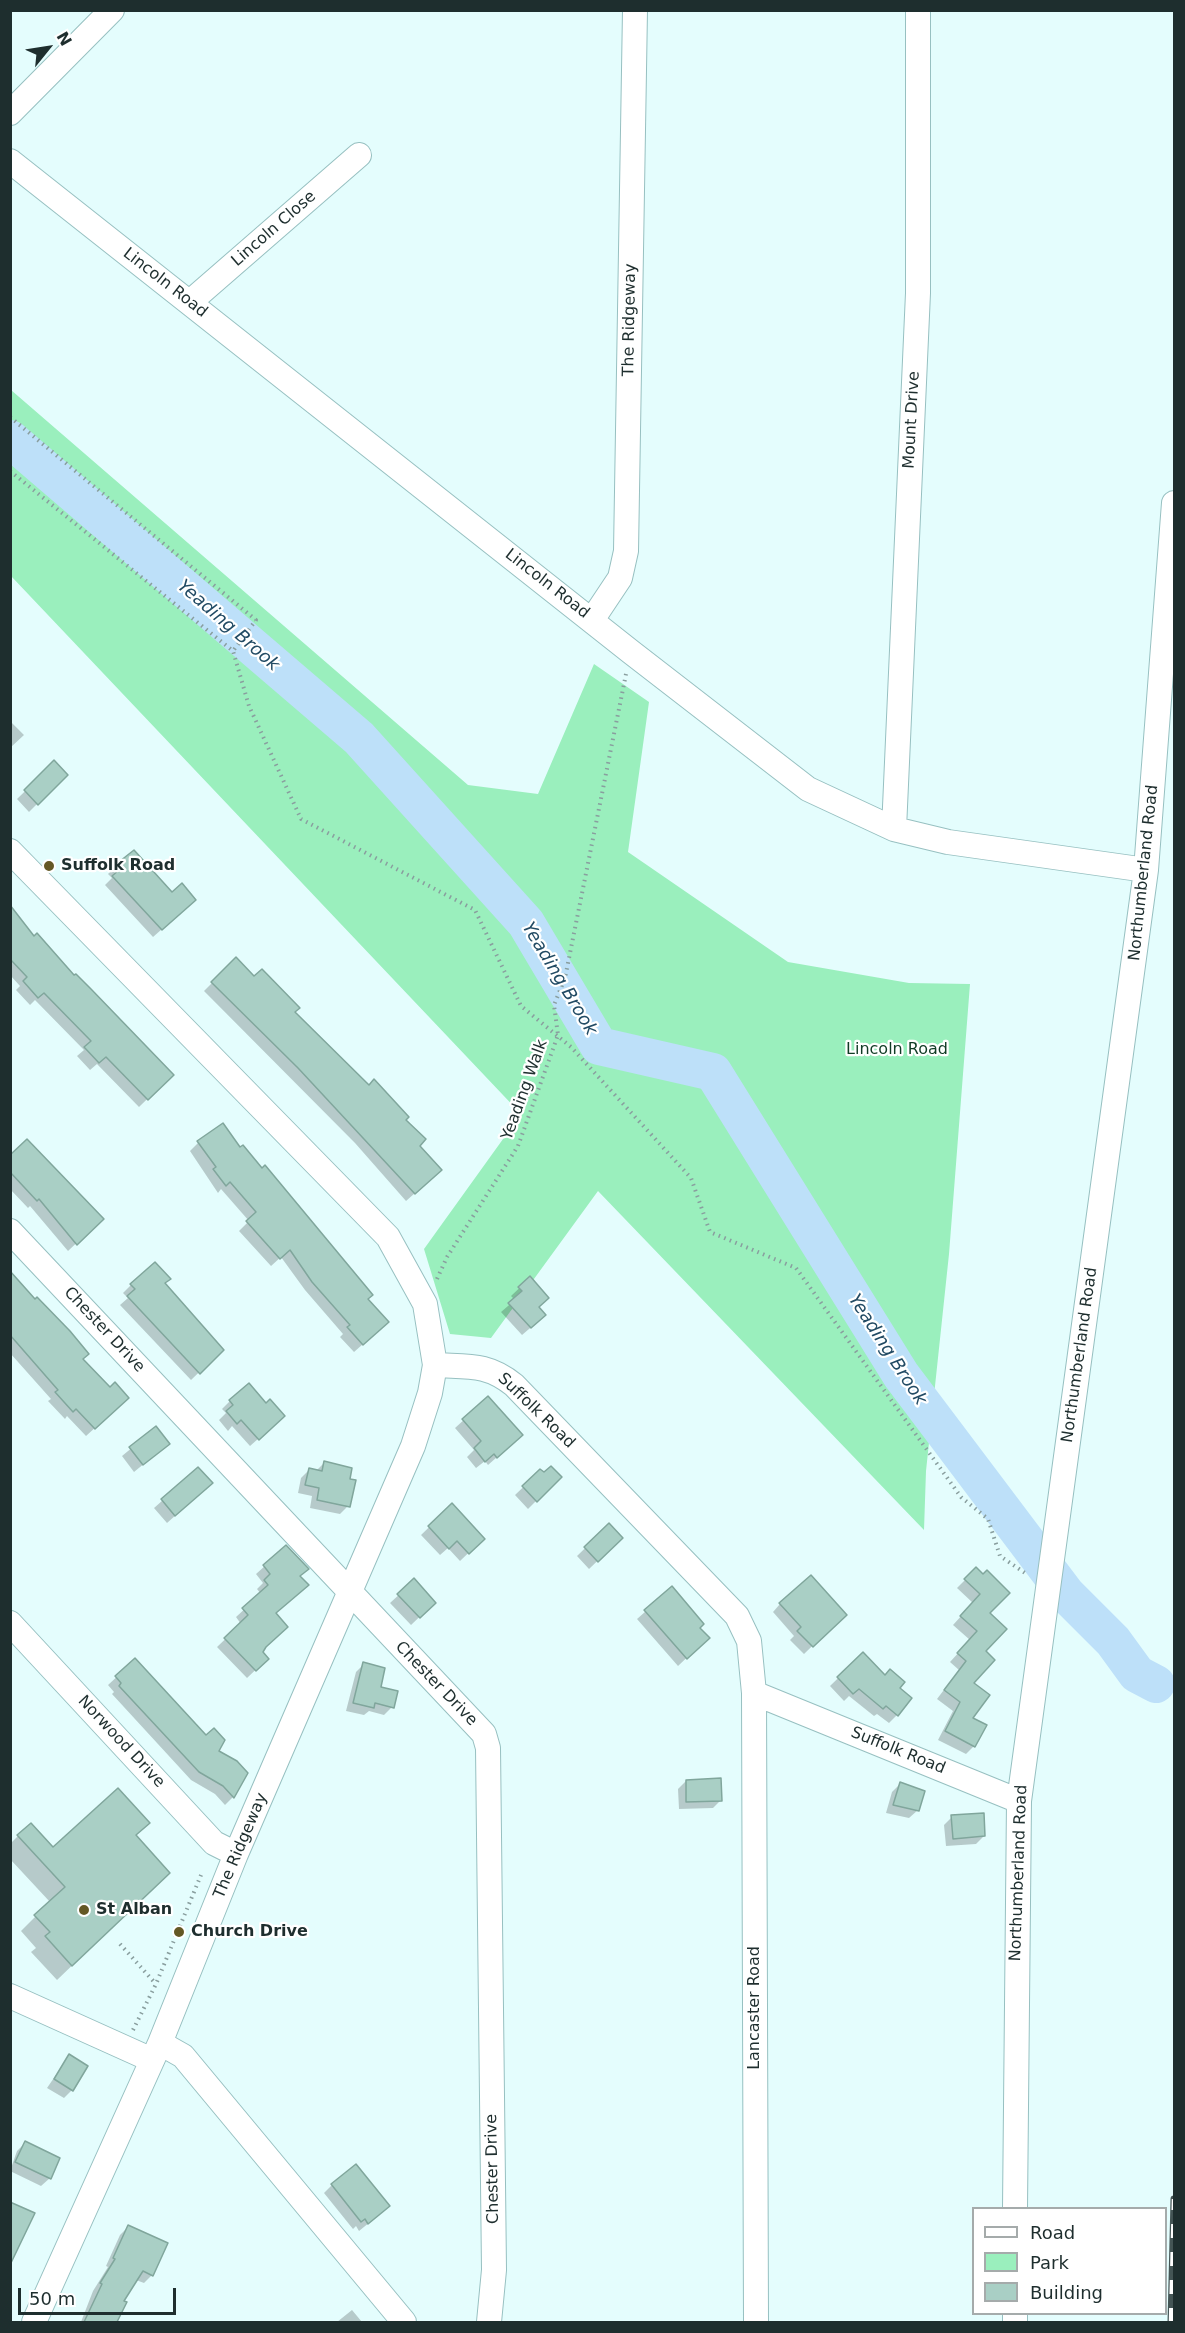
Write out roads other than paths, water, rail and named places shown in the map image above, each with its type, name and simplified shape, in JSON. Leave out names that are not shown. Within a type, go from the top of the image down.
[{"type":"street","points":[[10,113],[112,10]]},
{"type":"street","name":"The Ridgeway","points":[[592,620],[620,578],[626,551],[635,10]]},
{"type":"street","name":"Mount Drive","points":[[894,829],[918,293],[918,10]]},
{"type":"street","name":"Lincoln Close","points":[[190,302],[359,155]]},
{"type":"street","name":"Lincoln Road","points":[[10,161],[631,652],[808,789],[894,829],[948,842],[1146,870]]},
{"type":"street","name":"Northumberland Road","points":[[1015,2207],[1019,1801],[1036,1594],[1052,1550],[1109,1159],[1146,870],[1174,502]]},
{"type":"street","points":[[10,851],[388,1238],[425,1304],[435,1365]]},
{"type":"street","name":"Chester Drive","points":[[10,1231],[484,1734],[488,1748],[494,2270],[489,2322]]},
{"type":"street","name":"The Ridgeway","points":[[34,2322],[156,2052],[236,1854],[413,1446],[430,1393],[435,1365]]},
{"type":"street","name":"Suffolk Road","points":[[435,1365],[499,1372],[514,1385],[737,1616],[749,1641],[754,1693],[1019,1801]]},
{"type":"street","name":"Norwood Drive","points":[[10,1623],[214,1843],[236,1854]]},
{"type":"street","name":"Lancaster Road","points":[[754,1693],[756,2322]]},
{"type":"street","points":[[10,1996],[125,2047],[183,2056],[404,2322]]},
{"type":"waterway","name":"Yeading Brook","points":[[10,439],[359,738],[526,923],[599,1046],[713,1072],[901,1375],[1066,1594],[1113,1641],[1137,1674],[1156,1684]]},
{"type":"railway","points":[[1171,2322],[1174,2199]]},
{"type":"place","name":"Suffolk Road","points":[[49,866]]},
{"type":"place","name":"St Alban","points":[[84,1910]]},
{"type":"place","name":"Church Drive","points":[[179,1932]]}]
